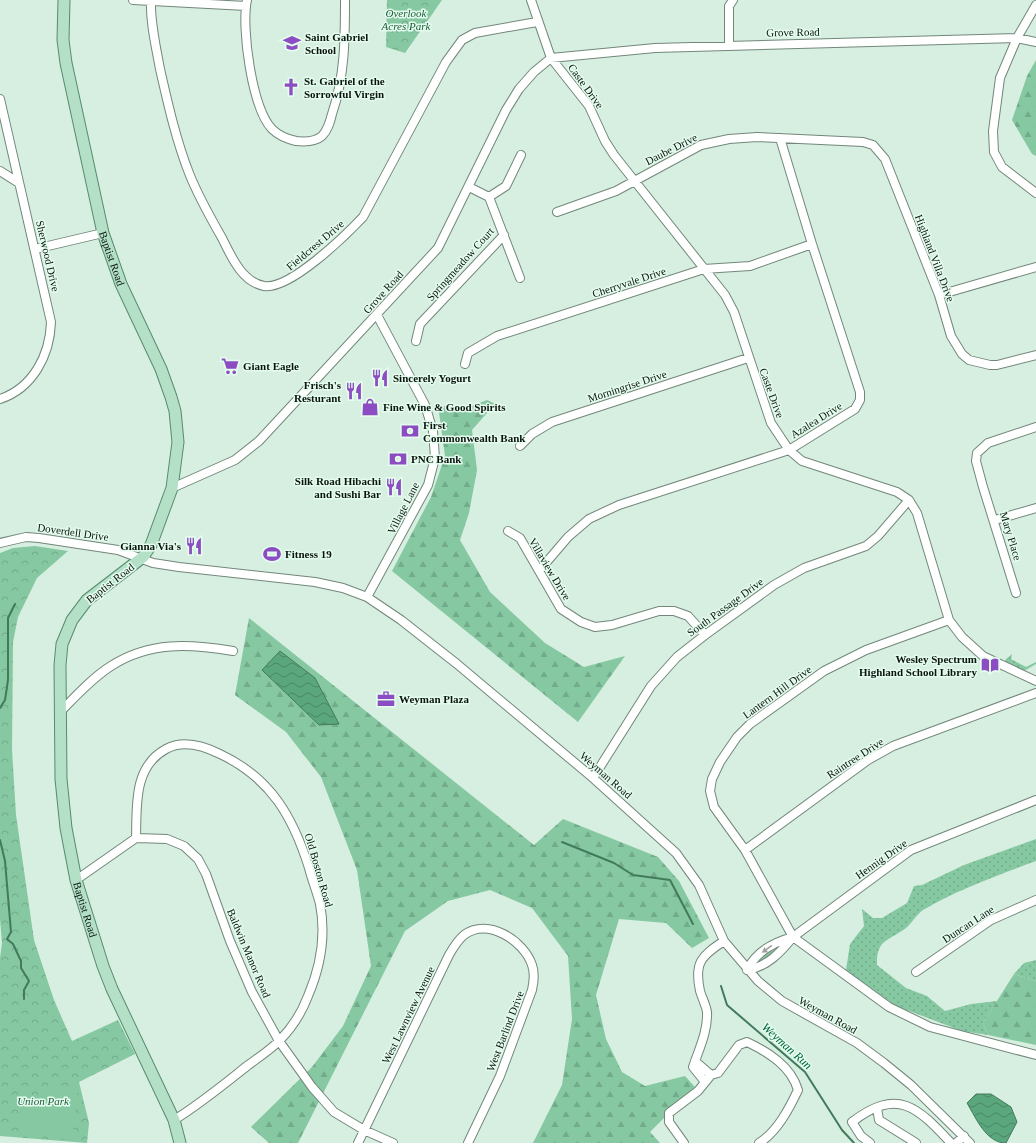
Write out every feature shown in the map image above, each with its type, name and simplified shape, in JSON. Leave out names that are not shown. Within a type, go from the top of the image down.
[{"type":"main road","name":"Baptist Road","points":[[64,0],[63,40],[66,63],[103,233],[121,284],[161,369],[173,404],[178,442],[172,488],[152,545],[143,558],[87,600],[72,620],[62,644],[60,665],[60,712],[62,786],[66,828],[76,880],[103,966],[112,989],[174,1120],[180,1143]]},
{"type":"street","points":[[133,0],[246,3],[247,46],[251,75],[257,96],[271,128],[278,135],[303,142],[314,140],[322,136],[328,128],[341,86],[344,68],[345,0]]},
{"type":"street","name":"Caste Drive","points":[[531,0],[537,22],[550,56],[589,106],[605,141],[633,181],[725,295],[734,312],[748,358],[771,423],[789,450],[802,461],[897,492],[909,500]]},
{"type":"street","points":[[729,45],[729,6],[733,0]]},
{"type":"street","name":"Fieldcrest Drive","points":[[151,1],[156,47],[168,105],[189,173],[206,210],[233,259],[244,274],[253,282],[265,286],[277,285],[292,279],[348,233],[364,217],[446,62],[462,40],[475,33],[537,22]]},
{"type":"street","points":[[1036,5],[1017,38],[997,88],[993,131],[994,152],[1002,167],[1036,193]]},
{"type":"street","name":"Grove Road","points":[[172,488],[235,460],[259,441],[438,248],[509,105],[519,89],[550,56],[655,48],[729,45],[1017,38],[1036,42]]},
{"type":"street","name":"Sherwood Drive","points":[[0,100],[51,322],[49,346],[38,369],[27,382],[14,392],[0,399]]},
{"type":"street","name":"Daube Drive","points":[[557,212],[603,197],[701,145],[729,138],[757,137],[825,140]]},
{"type":"street","name":"Azalea Drive","points":[[539,570],[568,537],[589,519],[619,505],[789,450],[855,409],[860,400],[860,392],[812,244],[780,138]]},
{"type":"street","name":"Highland Villa Drive","points":[[825,140],[849,140],[864,142],[873,145],[885,159],[939,295],[951,336],[962,354],[969,360],[981,363],[997,364],[1036,355]]},
{"type":"street","points":[[469,187],[488,197],[506,186],[522,155]]},
{"type":"street","points":[[0,171],[19,183]]},
{"type":"street","name":"Springmeadow Court","points":[[416,341],[420,324],[504,235],[488,197]]},
{"type":"street","points":[[35,249],[103,233]]},
{"type":"street","points":[[504,235],[520,278]]},
{"type":"street","name":"Cherryvale Drive","points":[[466,364],[468,353],[497,336],[704,269],[750,266],[812,244]]},
{"type":"street","points":[[939,295],[1036,267]]},
{"type":"street","name":"Village Lane","points":[[367,598],[390,559],[428,485],[435,458],[433,430],[425,405],[377,315]]},
{"type":"street","name":"Morningrise Drive","points":[[520,446],[532,434],[552,422],[748,358]]},
{"type":"street","name":"Mary Place","points":[[1016,593],[976,461],[977,453],[988,443],[1036,427]]},
{"type":"street","points":[[909,500],[917,514],[949,620],[962,637],[983,656],[1036,681]]},
{"type":"street","name":"South Passage Drive","points":[[593,778],[652,686],[677,657],[774,585],[804,568],[866,546],[878,536],[909,500]]},
{"type":"street","points":[[994,520],[1036,508]]},
{"type":"street","name":"Villaview Drive","points":[[508,531],[520,538],[561,609],[581,622],[595,627],[612,625],[659,611],[674,611],[688,616],[705,635]]},
{"type":"street","name":"Doverdell Drive","points":[[0,544],[26,537],[39,538],[118,550],[143,558]]},
{"type":"street","name":"Weyman Road","points":[[143,558],[153,563],[179,567],[315,582],[343,588],[367,598],[401,620],[457,664],[593,778],[676,853],[699,885],[724,941],[747,970],[782,1001],[857,1043],[884,1063],[911,1085],[970,1143]]},
{"type":"street","name":"Lantern Hill Drive","points":[[949,620],[866,650],[824,671],[750,724],[738,737],[720,762],[712,779],[710,792],[714,807],[746,850],[793,937],[889,1007],[930,1027],[1036,1055]]},
{"type":"street","points":[[60,712],[97,677],[111,666],[133,655],[178,645],[200,646],[233,651]]},
{"type":"street","name":"Raintree Drive","points":[[746,850],[868,760],[893,746],[1036,693]]},
{"type":"street","name":"Old Boston Road","points":[[136,838],[138,789],[148,764],[158,755],[176,745],[185,744],[201,746],[227,757],[245,768],[269,789],[289,816],[302,846],[320,905],[322,926],[319,964],[308,996],[293,1023],[279,1041],[196,1107],[174,1120]]},
{"type":"street","name":"Hennig Drive","points":[[747,970],[752,960],[777,942],[793,937],[911,850],[1036,800]]},
{"type":"street","points":[[76,880],[136,838]]},
{"type":"street","name":"Baldwin Manor Road","points":[[136,838],[167,839],[184,846],[198,859],[206,874],[230,941],[252,992],[279,1041],[312,1087],[334,1112],[364,1130],[393,1143]]},
{"type":"street","name":"Duncan Lane","points":[[916,972],[991,920],[1035,902]]},
{"type":"street","name":"West Lawnview Avenue","points":[[358,1143],[456,944],[464,935],[472,930],[481,929],[502,934]]},
{"type":"street","name":"West Barlind Drive","points":[[468,1143],[500,1076],[532,990],[534,979],[532,966],[527,955],[520,946],[502,934]]},
{"type":"street","points":[[705,1082],[693,1066],[704,1037],[707,1012],[700,991],[698,968],[706,952],[724,941]]},
{"type":"street","points":[[684,1143],[669,1122],[670,1113],[698,1091],[711,1075],[718,1073],[739,1044],[747,1042],[760,1048],[786,1067],[795,1079],[798,1090],[790,1106],[775,1128],[759,1143]]},
{"type":"street","points":[[695,1061],[711,1075]]},
{"type":"street","points":[[870,1143],[861,1136],[852,1122],[868,1110],[891,1103],[910,1106],[930,1121],[951,1143]]},
{"type":"street","points":[[877,1108],[879,1120],[916,1143]]},
{"type":"street","points":[[956,1143],[964,1136]]},
{"type":"green space","name":"Overlook Acres Park","points":[[387,0],[442,0],[405,53],[386,47]]},
{"type":"green space","points":[[1036,60],[1036,156],[1032,154],[1012,120],[1027,76]]},
{"type":"green space","points":[[487,400],[495,404],[472,430],[477,470],[469,513],[460,540],[490,592],[545,643],[584,667],[625,656],[578,722],[392,571],[431,497],[445,456],[438,405],[461,410]]},
{"type":"green space","name":"Union Park","points":[[35,546],[68,551],[37,578],[18,617],[13,642],[12,750],[16,815],[34,940],[54,1000],[72,1041],[118,1020],[135,1054],[79,1082],[89,1123],[87,1143],[0,1136],[0,958],[2,943],[0,919],[0,553],[13,548]]},
{"type":"green space","points":[[249,618],[534,845],[563,819],[658,857],[679,881],[709,938],[692,948],[666,923],[619,919],[596,995],[606,1039],[622,1072],[645,1086],[685,1076],[695,1087],[650,1132],[660,1143],[533,1143],[562,1085],[572,1019],[568,956],[532,908],[490,890],[448,901],[405,931],[298,1143],[269,1143],[251,1127],[312,1067],[343,1026],[371,966],[357,870],[321,777],[286,732],[235,695]]},
{"type":"green space","points":[[1012,654],[1011,659],[1026,667],[1036,662],[1036,664],[1024,671],[1006,663],[1005,660]]},
{"type":"green space","points":[[1036,839],[1036,861],[978,883],[923,910],[906,928],[881,945],[877,956],[877,965],[906,988],[927,996],[945,1011],[971,1004],[997,1001],[983,1023],[988,1035],[962,1031],[896,1006],[846,970],[850,944],[864,926],[862,909],[873,918],[882,918],[907,903],[914,886],[922,885],[964,865]]},
{"type":"green space","points":[[777,944],[781,947],[759,964],[756,963],[756,960]]},
{"type":"green space","points":[[1036,960],[1036,981],[1014,974],[1024,963]]},
{"type":"green space","points":[[1014,974],[1036,981],[1036,1045],[988,1035],[983,1023]]},
{"type":"green space","name":"Union Park","points":[[61,1086],[78,1087],[72,1141],[17,1127],[28,1105],[38,1095],[44,1091]]},
{"type":"water","points":[[280,651],[315,678],[339,724],[319,725],[262,670]]},
{"type":"water","points":[[976,1094],[991,1094],[1011,1107],[1017,1122],[1006,1143],[993,1139],[982,1129],[967,1103]]},
{"type":"waterway","points":[[0,708],[5,700],[8,680],[8,618],[15,604]]},
{"type":"waterway","points":[[0,840],[5,861],[11,932],[7,939],[13,944],[21,961],[21,968],[29,981],[24,990],[24,999]]},
{"type":"waterway","name":"Weyman Run","points":[[562,842],[614,863],[633,875],[670,880],[693,924]]},
{"type":"waterway","name":"Weyman Run","points":[[721,986],[727,1005],[805,1072],[842,1130],[854,1143]]},
{"type":"place","name":"Saint Gabriel School","points":[[292,43]]},
{"type":"place","name":"St. Gabriel of the Sorrowful Virgin","points":[[291,87]]},
{"type":"place","name":"Giant Eagle","points":[[230,366]]},
{"type":"place","name":"Sincerely Yogurt","points":[[380,378]]},
{"type":"place","name":"Frisch's Resturant","points":[[354,391]]},
{"type":"place","name":"Fine Wine & Good Spirits","points":[[370,407]]},
{"type":"place","name":"First Commonwealth Bank","points":[[410,431]]},
{"type":"place","name":"PNC Bank","points":[[398,459]]},
{"type":"place","name":"Silk Road Hibachi and Sushi Bar","points":[[394,487]]},
{"type":"place","name":"Gianna Via's","points":[[194,546]]},
{"type":"place","name":"Fitness 19","points":[[272,554]]},
{"type":"place","name":"Wesley Spectrum Highland School Library","points":[[990,665]]},
{"type":"place","name":"Weyman Plaza","points":[[386,699]]}]
